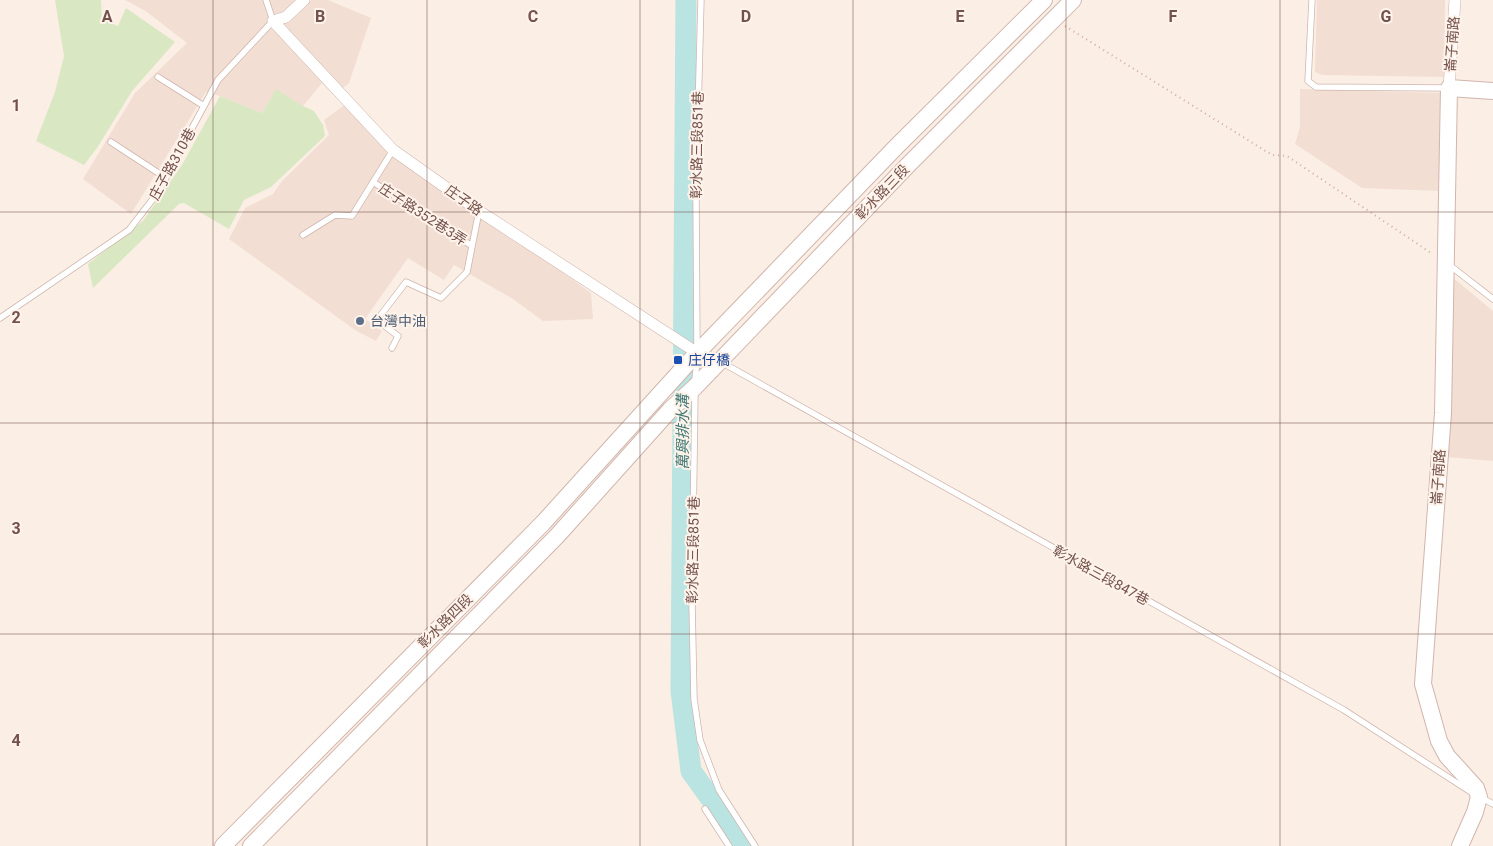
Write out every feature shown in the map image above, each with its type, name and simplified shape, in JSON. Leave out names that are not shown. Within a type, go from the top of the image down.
[{"type":"street","points":[[273,21],[286,17],[304,0]]},
{"type":"street","name":"彰水路三段","points":[[663,392],[697,352],[904,139],[1044,0]]},
{"type":"street","name":"彰水路三段","points":[[695,387],[909,164],[1073,0]]},
{"type":"street","name":"崙子南路","points":[[1455,0],[1449,88],[1443,412],[1423,684],[1439,741],[1448,756],[1486,801]]},
{"type":"street","name":"庄子路","points":[[273,21],[392,150],[479,211],[647,320],[697,352],[719,361]]},
{"type":"street","points":[[1449,88],[1493,90]]},
{"type":"street","name":"彰水路四段","points":[[250,846],[556,536],[670,410],[695,387]]},
{"type":"street","name":"彰水路四段","points":[[223,846],[542,523],[663,392]]},
{"type":"street","points":[[1460,846],[1475,812],[1486,801]]},
{"type":"lane","points":[[266,0],[273,21]]},
{"type":"lane","name":"彰水路三段851巷","points":[[701,0],[696,190],[697,352],[692,601],[694,699],[700,740],[719,790],[755,846]]},
{"type":"lane","name":"崙子南路","points":[[1312,0],[1308,81],[1316,87],[1449,88]]},
{"type":"lane","name":"庄子路310巷","points":[[0,318],[129,230],[156,195],[218,80],[273,21]]},
{"type":"lane","points":[[158,78],[204,106]]},
{"type":"lane","points":[[111,142],[166,178]]},
{"type":"lane","points":[[303,235],[335,215],[352,216],[392,150]]},
{"type":"lane","name":"庄子路352巷3弄","points":[[373,182],[472,246]]},
{"type":"lane","points":[[392,348],[398,336],[377,320],[406,282],[441,298],[467,272],[479,211]]},
{"type":"lane","points":[[1446,262],[1493,299]]},
{"type":"lane","name":"彰水路三段847巷","points":[[719,361],[1344,710],[1486,801]]},
{"type":"lane","points":[[705,809],[729,846]]},
{"type":"path","points":[[1054,19],[1272,155],[1287,156],[1446,262]]},
{"type":"shaded area","points":[[125,0],[328,0],[371,18],[349,83],[334,95],[322,83],[303,106],[276,90],[262,113],[206,92],[131,214],[83,179],[135,93],[187,43],[147,12]]},
{"type":"shaded area","points":[[1317,0],[1445,0],[1444,77],[1322,75],[1315,72]]},
{"type":"shaded area","points":[[1300,89],[1445,93],[1441,191],[1362,188],[1295,144],[1300,127]]},
{"type":"shaded area","points":[[346,104],[383,142],[591,293],[593,319],[543,321],[513,299],[454,265],[444,280],[408,258],[365,319],[382,331],[376,341],[355,330],[229,239],[245,208],[273,194],[282,181],[329,135],[324,120]]},
{"type":"shaded area","points":[[1451,276],[1493,311],[1493,461],[1446,457]]},
{"type":"green space","points":[[55,0],[101,0],[102,20],[118,26],[126,8],[175,42],[132,91],[97,148],[84,165],[36,141],[55,92],[64,56]]},
{"type":"green space","points":[[276,89],[314,111],[323,125],[325,136],[271,187],[244,200],[229,229],[184,203],[179,204],[93,288],[88,264],[143,221],[182,165],[220,96],[262,113]]},
{"type":"waterway","name":"萬興排水溝","points":[[686,0],[681,691],[691,771],[745,846]]},
{"type":"place","name":"台灣中油","points":[[360,321]]},
{"type":"place","name":"庄仔橋","points":[[678,360]]}]
